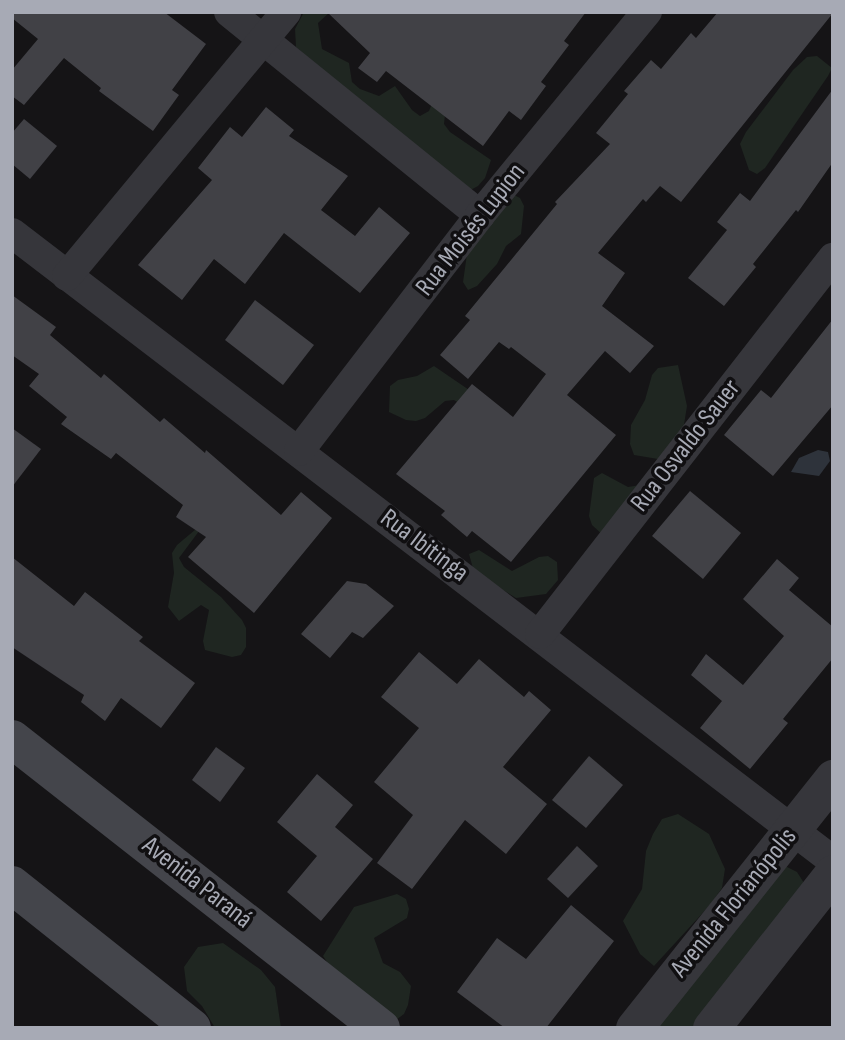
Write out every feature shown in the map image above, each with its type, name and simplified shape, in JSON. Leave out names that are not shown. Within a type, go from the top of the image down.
[{"type":"main road","name":"Avenida Paraná","points":[[12,739],[382,1028]]},
{"type":"main road","points":[[12,885],[192,1028]]},
{"type":"street","points":[[229,12],[480,215]]},
{"type":"street","points":[[67,276],[286,12]]},
{"type":"street","name":"Rua Moisés Lupion","points":[[299,451],[480,215],[647,12]]},
{"type":"street","name":"Rua Ibitinga","points":[[12,233],[540,634],[833,861]]},
{"type":"street","name":"Rua Osvaldo Sauer","points":[[540,634],[833,258]]},
{"type":"street","name":"Avenida Florianópolis","points":[[634,1028],[833,778]]},
{"type":"street","points":[[711,1028],[833,873]]},
{"type":"shaded area","points":[[304,12],[330,12],[318,23],[322,49],[349,63],[352,82],[360,89],[379,96],[395,86],[412,110],[420,116],[429,111],[433,101],[445,115],[444,124],[450,132],[491,160],[485,178],[478,186],[463,194],[296,47],[295,29]]},
{"type":"shaded area","points":[[817,56],[832,68],[828,76],[765,168],[757,174],[749,170],[740,144],[746,132],[793,70],[807,57]]},
{"type":"shaded area","points":[[512,194],[520,198],[524,206],[521,234],[506,246],[497,264],[477,286],[468,290],[463,282],[468,247]]},
{"type":"shaded area","points":[[678,365],[687,406],[682,437],[664,460],[634,455],[630,444],[631,425],[645,400],[652,375],[658,368]]},
{"type":"shaded area","points":[[434,366],[475,394],[462,405],[454,400],[445,401],[425,418],[416,421],[406,420],[389,412],[390,386],[398,380],[417,376]]},
{"type":"shaded area","points":[[818,450],[828,452],[830,461],[819,476],[791,472],[799,458]]},
{"type":"shaded area","points":[[602,473],[628,487],[647,484],[606,538],[592,525],[589,516],[594,478]]},
{"type":"shaded area","points":[[208,519],[179,558],[184,567],[221,597],[242,620],[246,628],[246,647],[241,655],[232,657],[205,650],[203,641],[209,610],[201,605],[179,621],[168,607],[174,573],[172,553],[177,545]]},
{"type":"shaded area","points":[[479,550],[512,571],[539,557],[548,556],[557,562],[558,580],[546,594],[516,598],[474,572],[469,554]]},
{"type":"shaded area","points":[[678,814],[709,834],[725,869],[722,888],[710,905],[654,966],[640,954],[623,921],[642,889],[646,851],[653,834],[662,819]]},
{"type":"shaded area","points":[[785,866],[797,872],[804,883],[696,1028],[650,1028]]},
{"type":"shaded area","points":[[397,894],[406,899],[409,909],[407,918],[374,938],[383,963],[400,972],[411,986],[408,1005],[404,1014],[396,1020],[339,980],[323,956],[354,907]]},
{"type":"shaded area","points":[[223,943],[261,970],[275,987],[281,1028],[215,1028],[202,1006],[187,991],[184,967],[198,947]]},
{"type":"building","points":[[12,12],[164,12],[206,44],[172,90],[179,95],[153,131],[99,91],[101,88],[64,58],[24,105],[12,96],[12,70],[38,39],[12,18]]},
{"type":"building","points":[[327,12],[586,12],[564,41],[569,45],[541,82],[546,86],[521,120],[509,111],[483,146],[386,71],[377,82],[358,68],[370,53]]},
{"type":"building","points":[[718,12],[833,13],[681,202],[660,186],[646,202],[643,199],[598,253],[625,273],[602,306],[654,346],[630,373],[605,351],[567,395],[616,435],[511,562],[472,531],[467,537],[441,515],[445,511],[396,474],[472,384],[513,417],[546,374],[511,347],[509,349],[499,342],[468,379],[440,355],[470,320],[465,316],[557,204],[555,202],[610,144],[596,133],[628,94],[624,91],[651,60],[661,69],[691,33],[696,38]]},
{"type":"building","points":[[833,89],[833,162],[798,212],[796,210],[753,264],[756,267],[724,306],[688,278],[727,230],[717,222],[740,193],[750,201]]},
{"type":"building","points":[[266,107],[294,130],[289,136],[348,176],[321,210],[355,236],[379,207],[410,233],[360,293],[284,233],[245,284],[214,259],[182,300],[138,265],[212,180],[198,168],[230,127],[242,137]]},
{"type":"building","points":[[24,119],[57,146],[30,179],[12,164],[12,133]]},
{"type":"building","points":[[12,295],[56,327],[50,335],[101,378],[104,374],[160,422],[164,418],[205,453],[206,450],[281,515],[301,492],[332,518],[254,613],[188,557],[206,537],[176,517],[183,505],[116,453],[111,459],[61,424],[67,417],[29,386],[39,374],[12,355]]},
{"type":"building","points":[[255,300],[314,345],[283,385],[225,340]]},
{"type":"building","points":[[833,319],[833,405],[773,476],[724,435],[761,390],[771,398]]},
{"type":"building","points":[[12,428],[41,449],[12,487]]},
{"type":"building","points":[[690,491],[741,533],[703,579],[652,536]]},
{"type":"building","points":[[12,557],[74,606],[85,592],[143,637],[139,641],[195,683],[161,728],[121,698],[105,721],[81,702],[84,695],[12,647]]},
{"type":"building","points":[[777,559],[799,578],[789,590],[833,627],[833,658],[783,719],[788,723],[750,769],[700,728],[722,701],[691,675],[706,654],[743,685],[784,636],[743,599]]},
{"type":"building","points":[[347,581],[366,584],[394,606],[363,638],[352,632],[330,658],[301,634]]},
{"type":"building","points":[[419,652],[457,684],[479,659],[524,697],[529,691],[551,710],[503,767],[547,804],[506,854],[465,820],[412,889],[377,863],[413,815],[374,782],[419,728],[381,697]]},
{"type":"building","points":[[216,747],[245,768],[220,802],[192,780]]},
{"type":"building","points":[[589,756],[623,785],[586,828],[552,800]]},
{"type":"building","points":[[317,774],[353,805],[335,827],[373,859],[321,921],[287,892],[317,856],[277,822]]},
{"type":"building","points":[[577,846],[598,866],[568,898],[547,879]]},
{"type":"building","points":[[571,905],[614,941],[546,1028],[505,1028],[457,992],[497,938],[526,959]]}]
